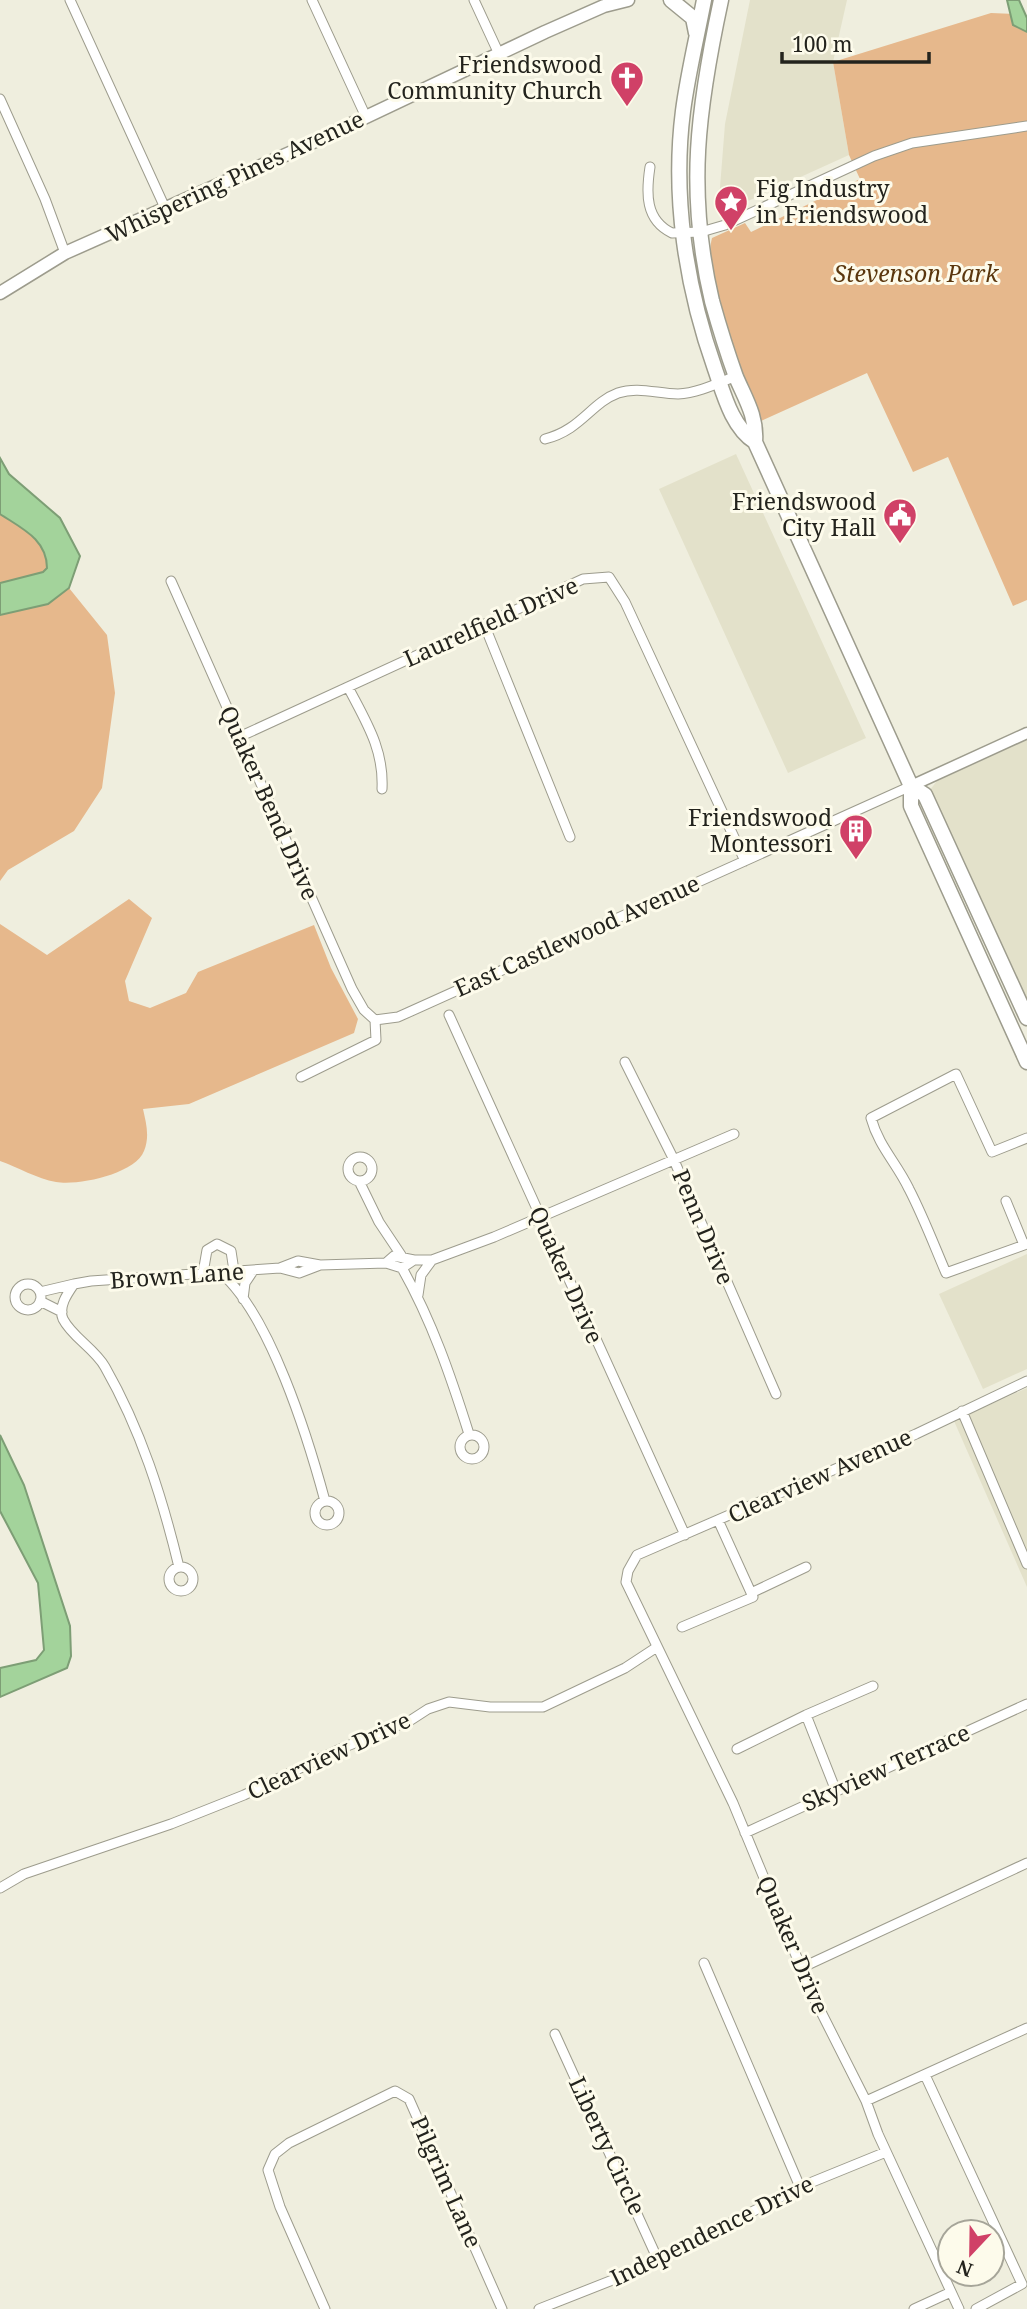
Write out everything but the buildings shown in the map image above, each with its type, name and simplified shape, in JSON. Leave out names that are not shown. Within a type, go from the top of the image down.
[{"type":"main road","name":"Whispering Pines Avenue","points":[[0,293],[65,253],[166,210],[604,6],[628,0]]},
{"type":"main road","points":[[671,0],[692,18],[697,34]]},
{"type":"main road","points":[[704,0],[682,113],[680,180],[683,233],[696,311],[719,383],[741,432],[755,442],[911,786],[911,806],[1027,1062]]},
{"type":"main road","points":[[721,0],[696,143],[701,232],[712,300],[736,376],[757,423],[755,442]]},
{"type":"main road","points":[[911,786],[925,795],[1027,1018]]},
{"type":"street","points":[[70,0],[166,210]]},
{"type":"street","points":[[312,0],[366,117]]},
{"type":"street","points":[[474,0],[499,54]]},
{"type":"street","points":[[0,99],[46,199],[65,253]]},
{"type":"street","points":[[650,167],[647,187],[650,208],[662,228],[672,233],[701,232],[725,225],[874,156],[912,143],[1027,126]]},
{"type":"street","points":[[545,439],[560,435],[582,422],[617,394],[634,390],[679,394],[736,376]]},
{"type":"street","name":"Laurelfield Drive","points":[[239,737],[583,579],[610,577],[630,614],[746,862]]},
{"type":"street","name":"Quaker Bend Drive","points":[[171,580],[352,989],[364,1010],[375,1020]]},
{"type":"street","points":[[485,624],[570,837]]},
{"type":"street","points":[[348,687],[374,736],[383,765],[382,789]]},
{"type":"street","points":[[911,786],[1027,733]]},
{"type":"street","name":"East Castlewood Avenue","points":[[375,1020],[398,1017],[911,786]]},
{"type":"street","name":"Quaker Drive","points":[[449,1015],[685,1535]]},
{"type":"street","points":[[301,1077],[376,1040],[375,1020]]},
{"type":"street","name":"Penn Drive","points":[[625,1062],[673,1158],[776,1394]]},
{"type":"street","points":[[1006,1201],[1025,1244],[946,1273],[909,1187],[890,1156],[878,1143],[871,1118],[956,1074],[992,1152],[1027,1138]]},
{"type":"street","points":[[359,1181],[379,1222],[401,1255],[414,1260],[432,1260],[540,1218],[673,1158],[734,1134]]},
{"type":"street","points":[[203,1273],[207,1250],[217,1244],[231,1251],[234,1271]]},
{"type":"street","name":"Brown Lane","points":[[386,1263],[394,1256],[401,1255]]},
{"type":"street","points":[[414,1260],[402,1268],[418,1297],[449,1371],[469,1434]]},
{"type":"street","points":[[418,1297],[421,1275],[432,1260]]},
{"type":"street","name":"Brown Lane","points":[[62,1312],[40,1297],[74,1284],[253,1271],[280,1268],[298,1262],[320,1265],[386,1263],[402,1268]]},
{"type":"street","points":[[243,1299],[246,1283],[253,1271]]},
{"type":"street","points":[[220,1272],[234,1284],[265,1338],[293,1402],[325,1501]]},
{"type":"street","points":[[74,1284],[65,1298],[62,1312],[64,1320],[104,1364],[147,1455],[179,1567]]},
{"type":"street","name":"Clearview Avenue","points":[[627,1581],[628,1571],[637,1555],[916,1434],[1027,1381]]},
{"type":"street","points":[[962,1411],[1027,1564]]},
{"type":"street","points":[[682,1627],[753,1597],[718,1520]]},
{"type":"street","points":[[751,1593],[806,1567]]},
{"type":"street","name":"Quaker Drive","points":[[627,1581],[745,1833],[801,1968],[866,2101],[886,2152],[959,2309]]},
{"type":"street","name":"Clearview Drive","points":[[0,1888],[24,1874],[171,1824],[244,1795],[340,1749],[411,1720],[428,1709],[449,1702],[490,1707],[543,1707],[625,1668],[657,1647]]},
{"type":"street","points":[[737,1749],[873,1686]]},
{"type":"street","name":"Skyview Terrace","points":[[745,1833],[1027,1704]]},
{"type":"street","points":[[806,1715],[836,1791]]},
{"type":"street","points":[[801,1968],[1027,1863]]},
{"type":"street","points":[[704,1963],[800,2187]]},
{"type":"street","points":[[866,2101],[1027,2028]]},
{"type":"street","name":"Liberty Circle","points":[[555,2034],[658,2260]]},
{"type":"street","points":[[925,2076],[1023,2284],[976,2309]]},
{"type":"street","name":"Pilgrim Lane","points":[[326,2309],[267,2175],[275,2154],[289,2143],[395,2091],[410,2099],[502,2309]]},
{"type":"street","name":"Independence Drive","points":[[538,2309],[658,2260],[800,2187],[886,2152]]},
{"type":"street","points":[[914,2309],[951,2292]]},
{"type":"shaded area","points":[[750,0],[847,0],[833,62],[849,155],[737,206],[719,200],[725,124]]},
{"type":"shaded area","points":[[1007,0],[1019,0],[1027,18],[1027,32],[1013,25]]},
{"type":"shaded area","points":[[736,454],[866,738],[788,773],[659,489]]},
{"type":"shaded area","points":[[0,458],[9,474],[60,518],[80,556],[69,588],[48,604],[0,615],[0,583],[43,572],[47,568],[43,549],[38,542],[0,514]]},
{"type":"shaded area","points":[[1027,740],[1027,1005],[929,791],[937,781]]},
{"type":"shaded area","points":[[1027,1254],[1027,1369],[983,1389],[939,1294]]},
{"type":"shaded area","points":[[1027,1388],[1027,1587],[954,1421]]},
{"type":"shaded area","points":[[0,1435],[24,1485],[70,1626],[71,1656],[67,1668],[0,1697],[0,1668],[36,1660],[44,1650],[38,1583],[0,1511]]},
{"type":"green space","name":"Stevenson Park","points":[[991,13],[1015,14],[1027,21],[1027,600],[1013,606],[948,457],[913,472],[867,373],[761,421],[726,330],[718,303],[710,256],[712,238],[745,223],[751,232],[860,179],[849,155],[833,62]]},
{"type":"green space","points":[[0,514],[38,542],[46,558],[47,568],[43,572],[0,583]]},
{"type":"green space","points":[[69,588],[107,635],[115,693],[102,788],[74,831],[8,870],[0,881],[0,615],[48,604]]},
{"type":"green space","points":[[129,899],[152,918],[125,981],[129,1001],[150,1008],[186,993],[198,972],[314,925],[331,968],[358,1019],[354,1033],[189,1104],[143,1109],[147,1130],[144,1151],[139,1159],[118,1172],[91,1180],[66,1183],[35,1176],[0,1161],[0,924],[47,955]]},
{"type":"place","name":"Friendswood Community Church","points":[[627,108]]},
{"type":"place","name":"Fig Industry in Friendswood","points":[[731,232]]},
{"type":"place","name":"Friendswood City Hall","points":[[900,545]]},
{"type":"place","name":"Friendswood Montessori","points":[[856,861]]}]
